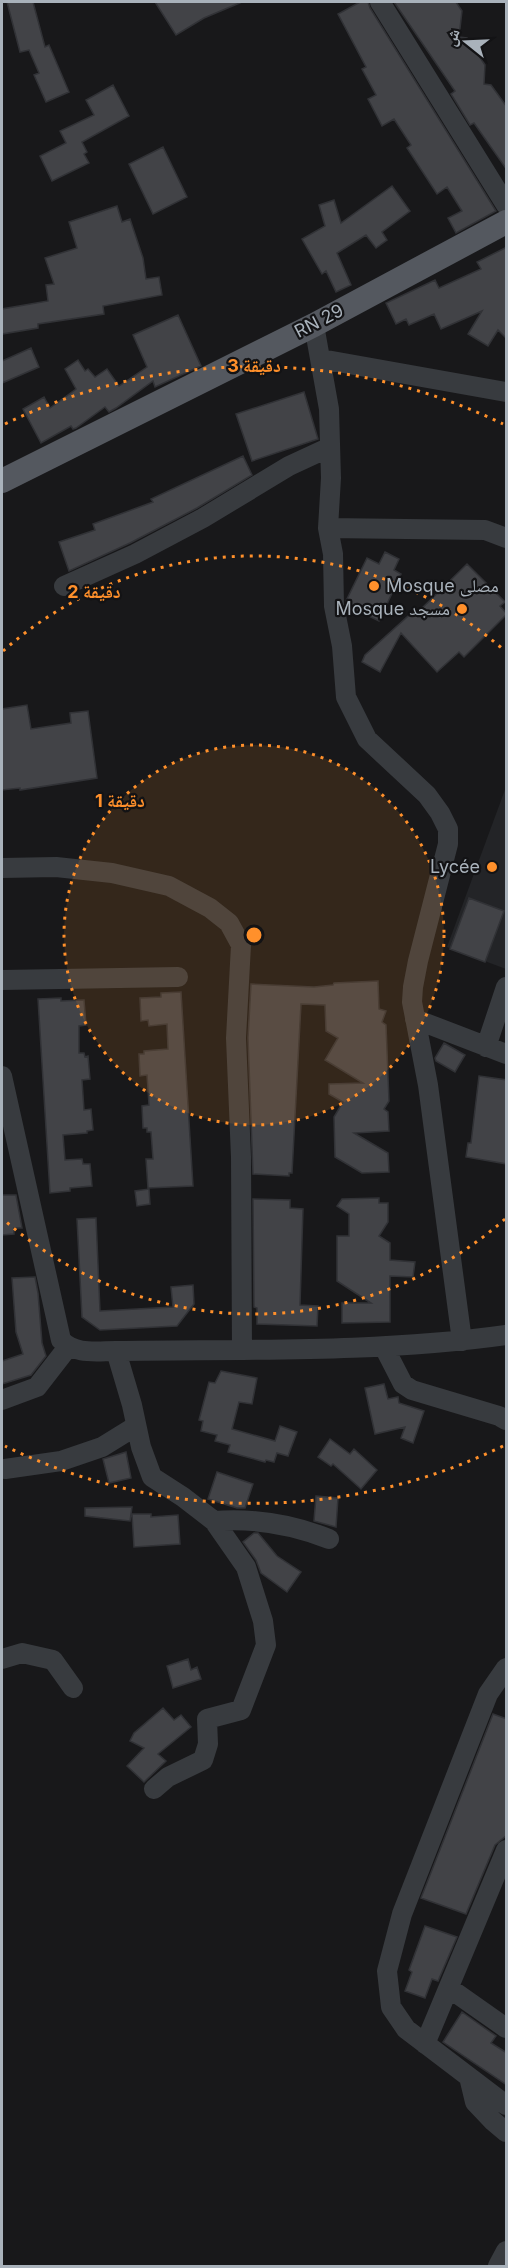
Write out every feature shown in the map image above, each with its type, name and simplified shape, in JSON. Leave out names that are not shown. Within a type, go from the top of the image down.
[{"type":"main road","name":"RN 29","points":[[2,481],[314,325],[507,222]]},
{"type":"street","points":[[380,2],[507,206]]},
{"type":"street","points":[[314,325],[329,409],[332,478],[328,528],[333,554],[334,606],[342,646],[346,697],[368,739],[427,795],[448,829],[448,844],[413,987],[415,1019],[428,1085],[462,1341]]},
{"type":"street","points":[[321,358],[507,392]]},
{"type":"street","points":[[64,586],[135,554],[203,518],[290,466],[330,447]]},
{"type":"street","points":[[328,528],[485,530],[507,538]]},
{"type":"street","points":[[2,868],[56,867],[101,872],[169,886],[210,908],[229,923],[241,945],[236,1038],[241,1157],[242,1350]]},
{"type":"street","points":[[2,980],[178,977]]},
{"type":"street","points":[[486,1047],[507,987]]},
{"type":"street","points":[[415,1019],[507,1054]]},
{"type":"street","points":[[2,1076],[61,1340],[68,1347],[77,1351],[116,1351],[384,1347],[507,1335]]},
{"type":"street","points":[[2,1400],[37,1387],[68,1347]]},
{"type":"street","points":[[384,1347],[403,1384],[411,1390],[507,1420]]},
{"type":"street","points":[[116,1351],[152,1477],[214,1521],[246,1567],[263,1621],[266,1645],[241,1710],[207,1719],[208,1744],[203,1760],[168,1777],[154,1789]]},
{"type":"street","points":[[5,1469],[61,1461],[102,1448],[136,1425]]},
{"type":"street","points":[[214,1521],[240,1519],[299,1528],[329,1539]]},
{"type":"street","points":[[2,1659],[22,1653],[53,1660],[73,1688]]},
{"type":"street","points":[[507,1668],[488,1694],[402,1914],[387,1971],[391,2007],[406,2030],[507,2105]]},
{"type":"street","points":[[488,1694],[507,1700]]},
{"type":"street","points":[[424,2044],[507,1850]]},
{"type":"street","points":[[449,1988],[507,2028]]},
{"type":"street","points":[[469,2077],[475,2102],[507,2132]]},
{"type":"street","points":[[498,2266],[507,2250]]},
{"type":"shaded area","name":"Lycée","points":[[506,787],[506,969],[447,947]]},
{"type":"building","points":[[7,2],[33,2],[45,47],[49,45],[69,92],[46,102],[34,75],[39,73],[29,50],[20,52]]},
{"type":"building","points":[[155,2],[242,2],[204,18],[176,35]]},
{"type":"building","points":[[360,2],[368,2],[496,211],[456,233],[448,218],[462,211],[447,187],[437,194],[407,148],[411,145],[394,119],[382,126],[368,99],[376,95],[362,69],[366,67],[338,14]]},
{"type":"building","points":[[394,2],[456,2],[462,11],[459,37],[467,38],[485,65],[484,84],[491,85],[507,107],[507,170],[474,123],[470,125],[451,94],[455,91]]},
{"type":"building","points":[[113,85],[129,116],[82,142],[87,152],[84,154],[89,163],[52,181],[40,156],[66,143],[60,131],[94,115],[86,100]]},
{"type":"building","points":[[163,147],[187,197],[153,214],[129,164]]},
{"type":"building","points":[[392,186],[410,211],[382,232],[387,240],[376,248],[366,235],[337,253],[351,285],[336,292],[326,271],[322,274],[302,239],[325,226],[319,205],[334,200],[341,223]]},
{"type":"building","points":[[117,206],[122,222],[130,219],[143,258],[146,279],[159,277],[162,295],[103,306],[104,314],[38,324],[38,328],[2,334],[2,309],[48,301],[46,285],[54,284],[45,258],[77,248],[69,222]]},
{"type":"building","points":[[507,247],[507,339],[498,330],[488,346],[468,334],[482,311],[441,329],[434,314],[409,325],[406,319],[396,324],[386,303],[435,280],[439,288],[481,269],[477,262]]},
{"type":"building","points":[[178,315],[201,366],[155,387],[153,381],[109,412],[105,407],[76,428],[73,429],[71,426],[41,443],[23,409],[44,397],[50,408],[76,389],[65,369],[78,360],[85,371],[88,369],[95,377],[107,369],[119,386],[147,367],[133,335]]},
{"type":"building","points":[[31,348],[39,367],[2,383],[2,361]]},
{"type":"building","points":[[304,392],[318,439],[252,461],[236,414]]},
{"type":"building","points":[[243,456],[252,475],[197,508],[130,543],[69,571],[59,542],[95,530],[93,524],[153,502],[151,499]]},
{"type":"building","points":[[385,552],[399,559],[394,570],[401,574],[379,621],[346,605],[346,601],[367,558],[379,564]]},
{"type":"building","points":[[467,564],[505,602],[500,606],[507,614],[464,657],[459,652],[437,672],[401,633],[380,672],[362,662],[365,655],[416,609],[418,612]]},
{"type":"building","points":[[27,705],[31,729],[71,723],[70,713],[88,711],[97,778],[20,790],[20,788],[2,790],[2,709]]},
{"type":"building","points":[[469,898],[504,911],[485,962],[450,949]]},
{"type":"building","points":[[378,981],[379,1009],[386,1011],[382,1022],[386,1025],[389,1101],[384,1109],[388,1112],[389,1131],[354,1133],[388,1153],[389,1172],[362,1173],[335,1157],[334,1117],[343,1102],[329,1094],[329,1084],[363,1083],[325,1060],[338,1038],[326,1031],[325,1005],[301,1004],[292,1173],[289,1173],[289,1176],[253,1174],[248,1038],[251,984],[314,987],[334,983]]},
{"type":"building","points":[[181,992],[193,1186],[148,1188],[146,1159],[153,1159],[151,1132],[143,1128],[142,1106],[149,1105],[147,1075],[140,1076],[139,1054],[144,1054],[144,1051],[168,1049],[167,1024],[149,1026],[148,1020],[141,1021],[140,998],[161,997],[161,993]]},
{"type":"building","points":[[61,998],[61,1001],[84,1000],[86,1025],[79,1026],[79,1053],[84,1053],[85,1057],[88,1056],[90,1079],[82,1080],[84,1110],[91,1109],[93,1130],[87,1133],[63,1135],[65,1160],[82,1159],[83,1164],[90,1164],[92,1186],[50,1193],[38,999]]},
{"type":"building","points":[[444,1043],[465,1055],[455,1072],[436,1061],[435,1058]]},
{"type":"building","points":[[479,1076],[507,1080],[507,1164],[466,1157],[468,1143],[471,1143]]},
{"type":"building","points":[[149,1189],[150,1204],[137,1206],[135,1191]]},
{"type":"building","points":[[2,1195],[16,1195],[22,1228],[14,1228],[14,1234],[2,1235]]},
{"type":"building","points":[[379,1198],[379,1203],[388,1203],[388,1222],[379,1236],[390,1243],[390,1260],[415,1262],[413,1277],[390,1276],[390,1322],[342,1323],[342,1303],[371,1303],[337,1281],[337,1236],[349,1236],[349,1214],[337,1206],[342,1199]]},
{"type":"building","points":[[253,1199],[290,1200],[290,1208],[303,1209],[300,1305],[318,1306],[317,1326],[257,1324],[257,1308],[254,1307]]},
{"type":"building","points":[[96,1218],[100,1311],[173,1307],[171,1287],[193,1285],[194,1304],[177,1326],[100,1330],[82,1317],[77,1219]]},
{"type":"building","points":[[35,1277],[42,1343],[46,1356],[31,1375],[2,1384],[2,1361],[23,1354],[16,1332],[12,1278]]},
{"type":"building","points":[[221,1371],[257,1378],[252,1404],[239,1402],[232,1429],[275,1441],[280,1426],[297,1432],[288,1456],[277,1453],[274,1462],[266,1460],[265,1462],[228,1452],[230,1445],[215,1441],[217,1435],[201,1431],[203,1421],[199,1420],[209,1382],[215,1383]]},
{"type":"building","points":[[384,1384],[388,1399],[398,1397],[399,1403],[424,1411],[413,1443],[401,1438],[405,1427],[375,1434],[365,1388]]},
{"type":"building","points":[[330,1439],[350,1454],[354,1449],[377,1470],[361,1489],[333,1464],[331,1466],[318,1457]]},
{"type":"building","points":[[126,1452],[131,1478],[109,1483],[103,1459]]},
{"type":"building","points":[[217,1472],[253,1484],[245,1508],[237,1508],[208,1499]]},
{"type":"building","points":[[316,1496],[338,1498],[336,1527],[314,1521]]},
{"type":"building","points":[[132,1507],[130,1521],[85,1516],[85,1508]]},
{"type":"building","points":[[132,1514],[151,1514],[151,1517],[178,1515],[180,1544],[134,1547]]},
{"type":"building","points":[[254,1533],[258,1533],[277,1556],[301,1572],[287,1592],[261,1573],[256,1560],[243,1542]]},
{"type":"building","points":[[188,1659],[191,1670],[197,1667],[201,1679],[173,1688],[167,1666]]},
{"type":"building","points":[[163,1708],[174,1720],[181,1715],[191,1727],[158,1754],[166,1761],[144,1782],[127,1766],[144,1748],[130,1741],[134,1733]]},
{"type":"building","points":[[493,1714],[507,1719],[507,1835],[495,1845],[466,1914],[421,1898]]},
{"type":"building","points":[[425,1926],[457,1937],[438,1981],[432,1979],[425,1998],[405,1991],[412,1972],[409,1970]]},
{"type":"building","points":[[462,2012],[496,2036],[491,2043],[507,2053],[507,2085],[443,2042]]},
{"type":"place","name":"Mosque مصلى","points":[[374,586]]},
{"type":"place","name":"Mosque مسجد","points":[[462,609]]},
{"type":"place","name":"Lycée","points":[[492,867]]}]
